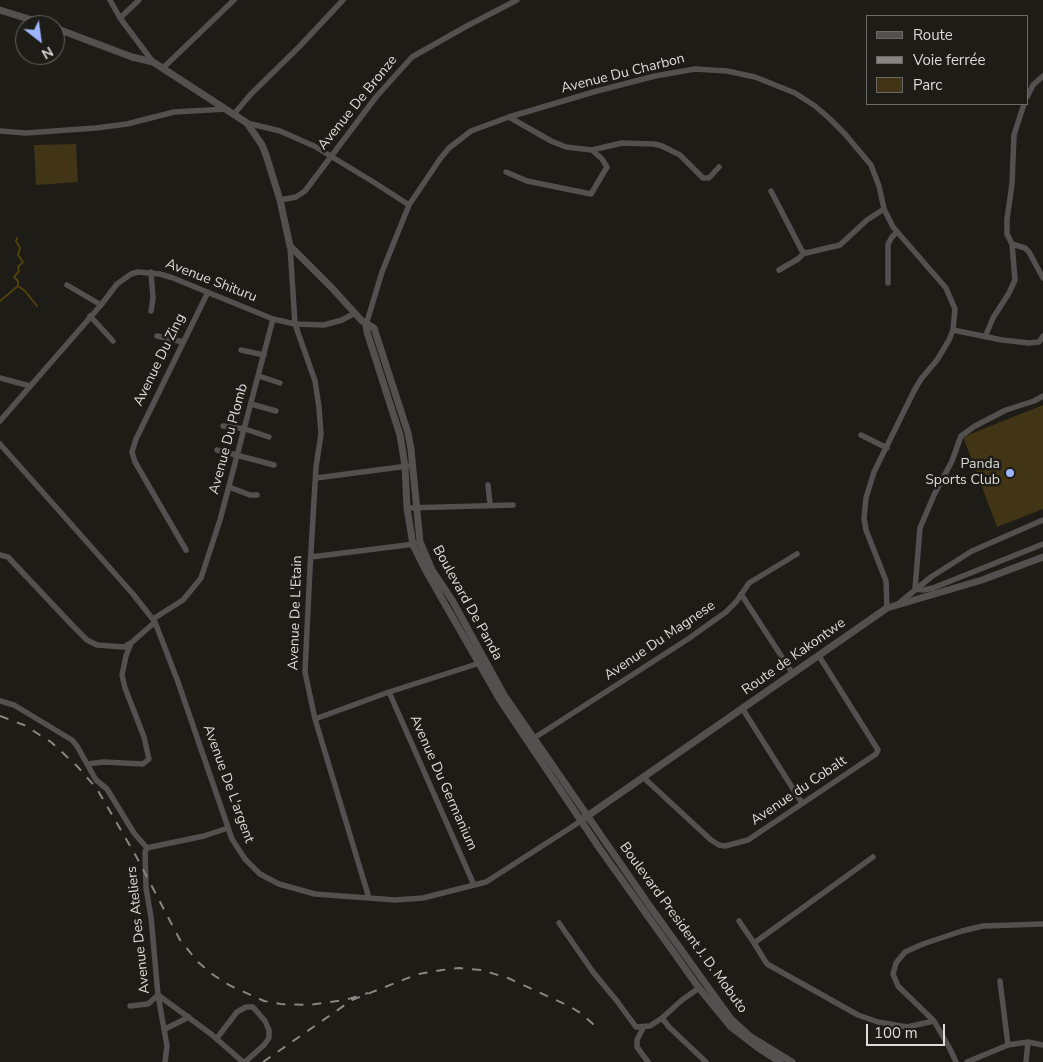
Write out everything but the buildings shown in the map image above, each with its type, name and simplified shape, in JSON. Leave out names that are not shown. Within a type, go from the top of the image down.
[{"type":"street","points":[[110,0],[120,18],[153,62]]},
{"type":"street","points":[[120,18],[139,0]]},
{"type":"street","points":[[163,68],[234,0]]},
{"type":"street","points":[[234,114],[251,94],[343,0]]},
{"type":"street","name":"Avenue De Bronze","points":[[280,200],[301,194],[376,97],[412,58],[457,31],[516,0]]},
{"type":"street","points":[[0,10],[16,15]]},
{"type":"street","points":[[65,32],[132,57],[153,62],[247,123],[280,131],[331,155],[409,205]]},
{"type":"street","name":"Avenue Du Charbon","points":[[366,324],[382,272],[409,205],[449,148],[471,131],[509,117],[626,84],[678,72],[712,69],[755,77],[795,93],[815,106],[846,134],[870,165],[879,186],[884,210],[897,232],[946,288],[955,309],[953,330],[945,349],[914,391],[869,486],[866,498],[864,518],[866,530],[886,581],[887,608]]},
{"type":"street","points":[[1028,95],[1033,85],[1043,76]]},
{"type":"street","points":[[985,337],[993,318],[1009,294],[1015,280],[1012,244],[1007,234],[1007,228],[1012,184],[1014,136],[1024,105]]},
{"type":"street","points":[[0,131],[26,133],[96,128],[127,124],[174,112],[226,109]]},
{"type":"street","points":[[509,117],[551,141],[566,147],[592,150],[622,142],[654,144],[680,155],[704,178],[708,178],[719,167]]},
{"type":"street","points":[[247,123],[264,150],[280,200],[290,246]]},
{"type":"street","points":[[506,172],[527,181],[591,194],[606,167],[602,159],[592,150]]},
{"type":"street","points":[[771,191],[804,253]]},
{"type":"street","points":[[779,270],[798,259],[804,253],[840,245],[867,220],[884,210]]},
{"type":"street","points":[[888,283],[888,244],[897,232]]},
{"type":"street","points":[[1012,244],[1025,248],[1043,278]]},
{"type":"street","name":"Boulevard De Panda","points":[[290,246],[366,324],[374,328],[380,358],[408,433],[407,508],[416,543],[452,600],[482,663],[584,819]]},
{"type":"street","name":"Avenue De L'Etain","points":[[290,246],[295,324],[315,381],[321,434],[311,557],[306,672],[315,719],[369,898]]},
{"type":"street","name":"Avenue Shituru","points":[[0,421],[117,284],[138,272],[151,272],[185,282],[273,319],[295,324],[324,325],[342,320],[355,313]]},
{"type":"street","points":[[151,272],[153,298],[151,311]]},
{"type":"street","points":[[67,285],[101,305]]},
{"type":"street","name":"Avenue Du Zing","points":[[186,550],[135,462],[132,452],[136,439],[208,292]]},
{"type":"street","points":[[90,316],[113,340]]},
{"type":"street","name":"Avenue Du Plomb","points":[[131,643],[154,621],[183,600],[198,583],[206,565],[252,404],[273,319]]},
{"type":"street","points":[[953,330],[1034,344],[1039,342],[1043,336]]},
{"type":"street","points":[[157,336],[183,342]]},
{"type":"street","points":[[241,350],[264,355]]},
{"type":"street","points":[[259,376],[280,383]]},
{"type":"street","points":[[0,378],[30,386]]},
{"type":"street","points":[[915,589],[920,528],[934,494],[954,456],[961,436],[999,414],[1043,396]]},
{"type":"street","points":[[252,404],[276,411]]},
{"type":"street","points":[[223,426],[245,429],[269,437]]},
{"type":"street","points":[[861,435],[887,448]]},
{"type":"street","name":"Avenue De L'argent","points":[[0,444],[134,594],[154,621],[178,682],[228,828],[236,846],[256,871],[272,881],[316,894],[401,900],[423,898],[494,878],[584,819]]},
{"type":"street","points":[[216,450],[274,465]]},
{"type":"street","points":[[316,478],[409,465]]},
{"type":"street","name":"Boulevard De Panda","points":[[409,465],[417,509],[416,543]]},
{"type":"street","points":[[488,486],[490,504]]},
{"type":"street","points":[[229,487],[250,495],[257,495]]},
{"type":"street","points":[[407,508],[490,504],[513,505]]},
{"type":"street","points":[[898,604],[915,589],[972,551],[1043,520]]},
{"type":"street","points":[[311,557],[416,543]]},
{"type":"street","points":[[915,589],[933,588],[1043,544]]},
{"type":"street","name":"Avenue Du Magnese","points":[[532,740],[688,639],[726,612],[736,602],[749,583],[797,554]]},
{"type":"street","points":[[0,555],[8,557],[87,640],[98,646],[124,647],[131,643]]},
{"type":"street","name":"Route de Kakontwe","points":[[584,819],[887,608],[982,580],[1043,557]]},
{"type":"street","points":[[741,594],[793,674]]},
{"type":"street","points":[[87,764],[104,762],[143,764],[149,759],[144,737],[125,688],[122,675],[131,643]]},
{"type":"street","name":"Avenue du Cobalt","points":[[644,778],[711,840],[725,846],[748,840],[876,754],[878,750],[819,656]]},
{"type":"street","points":[[315,719],[389,692],[482,663]]},
{"type":"street","name":"Avenue Du Germanium","points":[[389,692],[474,885]]},
{"type":"street","points":[[0,700],[14,705],[68,736],[77,746],[96,780],[105,786],[134,833],[147,848]]},
{"type":"street","points":[[742,708],[802,803]]},
{"type":"street","name":"Boulevard President J. D. Mobuto","points":[[584,819],[671,942],[731,1019],[751,1037],[792,1062]]},
{"type":"street","name":"Avenue Des Ateliers","points":[[164,1062],[167,1046],[158,995],[151,917],[144,872],[145,852],[147,848],[204,836],[228,828]]},
{"type":"street","points":[[754,942],[873,857]]},
{"type":"street","points":[[739,921],[767,964],[858,1015],[878,1022],[907,1027],[934,1021]]},
{"type":"street","points":[[559,923],[593,972],[636,1027],[650,1026],[699,988]]},
{"type":"street","points":[[956,1062],[934,1021],[898,986],[894,974],[896,963],[905,952],[954,933],[983,926],[1043,924]]},
{"type":"street","name":"Boulevard President J. D. Mobuto","points":[[671,942],[699,988],[731,1027],[757,1048],[780,1062]]},
{"type":"street","points":[[1000,982],[1008,1045]]},
{"type":"street","points":[[130,1006],[148,1004],[158,995],[217,1038],[244,1062],[264,1045],[268,1038],[269,1030],[265,1021],[253,1007],[246,1007],[237,1012],[217,1038]]},
{"type":"street","points":[[165,1029],[189,1017]]},
{"type":"street","points":[[662,1018],[706,1062]]},
{"type":"street","points":[[643,1028],[637,1040],[637,1047],[648,1062]]},
{"type":"street","points":[[1026,1062],[1028,1042]]},
{"type":"street","points":[[967,1062],[1008,1045],[1028,1042],[1043,1045]]},
{"type":"green space","points":[[76,144],[78,182],[36,185],[34,145]]},
{"type":"green space","name":"Panda Sports Club","points":[[1043,405],[1043,509],[997,527],[963,437]]},
{"type":"waterway","points":[[0,301],[18,286],[18,281],[14,277],[19,271],[18,267],[23,262],[18,255],[20,248],[16,241],[17,238]]},
{"type":"waterway","points":[[18,286],[25,291],[37,306]]},
{"type":"railway","points":[[0,716],[24,725],[51,742],[77,766],[97,789],[136,856],[180,940],[198,962],[212,974],[229,985],[264,1001],[281,1004],[308,1005],[345,1000],[368,993]]},
{"type":"railway","points":[[263,1062],[352,1000],[418,974],[459,968],[481,970],[508,978],[569,1006],[594,1025]]},
{"type":"place","name":"Panda Sports Club","points":[[1010,473]]}]
